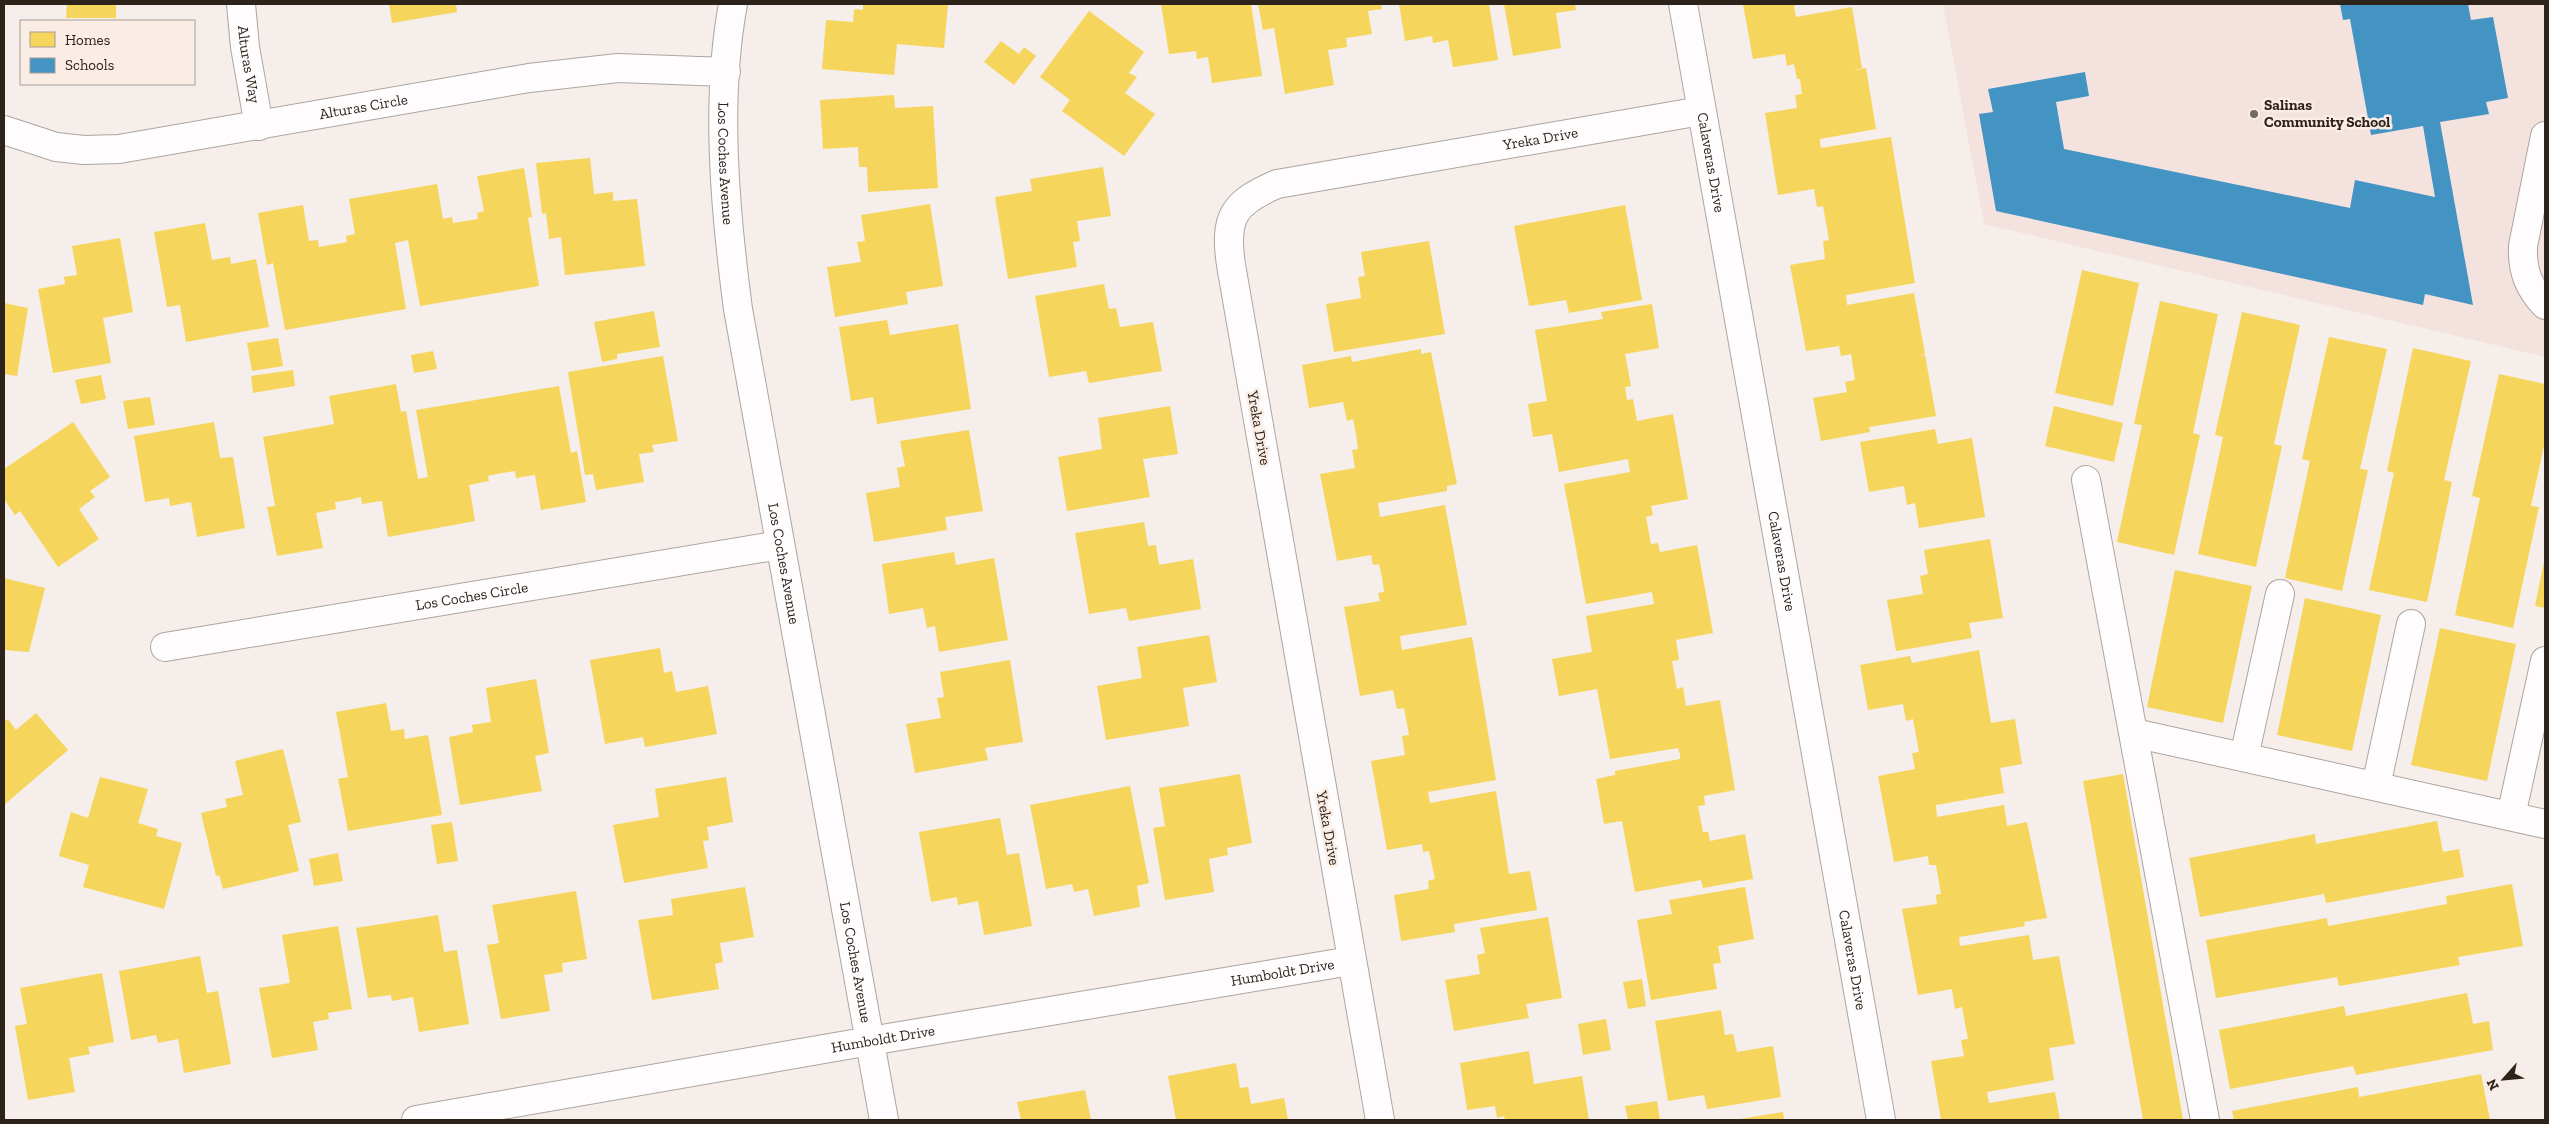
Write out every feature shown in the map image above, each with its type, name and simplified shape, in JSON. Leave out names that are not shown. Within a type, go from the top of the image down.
[{"type":"street","name":"Alturas Way","points":[[241,4],[245,47],[259,126]]},
{"type":"street","name":"Los Coches Avenue","points":[[733,4],[726,72],[725,194],[730,252],[738,309],[884,1120]]},
{"type":"street","name":"Calaveras Drive","points":[[1683,4],[1881,1120]]},
{"type":"street","name":"Alturas Circle","points":[[4,130],[56,147],[84,150],[119,149],[582,71],[655,68],[726,72]]},
{"type":"street","name":"Yreka Drive","points":[[1380,1120],[1231,265],[1228,244],[1229,226],[1234,212],[1244,201],[1277,184],[1701,111]]},
{"type":"street","points":[[2545,136],[2523,246],[2522,264],[2534,294],[2545,304]]},
{"type":"street","points":[[2086,480],[2205,1120]]},
{"type":"street","name":"Los Coches Circle","points":[[166,647],[780,545]]},
{"type":"street","points":[[2244,757],[2280,594]]},
{"type":"street","points":[[2376,786],[2411,624]]},
{"type":"street","points":[[2511,816],[2545,661]]},
{"type":"street","points":[[2134,733],[2545,824]]},
{"type":"street","name":"Humboldt Drive","points":[[416,1120],[870,1041],[1351,961]]},
{"type":"shaded area","name":"Salinas Community School","points":[[1943,4],[2545,4],[2545,357],[1984,224]]},
{"type":"building: Homes","points":[[67,4],[116,4],[116,18],[66,18]]},
{"type":"building: Homes","points":[[389,4],[456,4],[457,12],[392,23]]},
{"type":"building: Homes","points":[[863,4],[948,4],[944,48],[897,44],[894,75],[822,69],[826,20],[853,22],[854,9],[863,10]]},
{"type":"building: Homes","points":[[1161,4],[1251,4],[1262,76],[1212,83],[1208,57],[1197,59],[1196,51],[1169,54]]},
{"type":"building: Homes","points":[[1258,4],[1381,4],[1382,9],[1368,11],[1372,34],[1346,38],[1347,47],[1328,50],[1334,85],[1285,94],[1274,28],[1263,30]]},
{"type":"building: Homes","points":[[1399,4],[1489,4],[1498,60],[1453,67],[1448,40],[1433,43],[1432,36],[1405,41]]},
{"type":"building: Homes","points":[[1504,4],[1575,4],[1576,10],[1556,13],[1561,48],[1513,56]]},
{"type":"building: Homes","points":[[1743,4],[1799,4],[1794,6],[1796,17],[1852,7],[1862,68],[1850,71],[1866,68],[1876,129],[1820,139],[1821,148],[1891,137],[1915,283],[1846,295],[1847,305],[1914,293],[1925,354],[1919,356],[1925,355],[1936,416],[1869,427],[1870,432],[1821,441],[1813,398],[1847,392],[1845,382],[1855,380],[1851,354],[1841,356],[1839,346],[1806,351],[1790,265],[1825,259],[1823,241],[1829,240],[1823,206],[1817,207],[1814,189],[1778,195],[1765,113],[1797,108],[1795,95],[1802,94],[1800,79],[1797,79],[1794,64],[1787,66],[1785,54],[1753,59]]},
{"type":"building: Homes","points":[[1089,11],[1144,52],[1129,73],[1137,77],[1125,93],[1155,114],[1124,156],[1062,111],[1070,100],[1040,77]]},
{"type":"building: Homes","points":[[1001,41],[1019,54],[1024,47],[1036,56],[1014,85],[984,62]]},
{"type":"building: Homes","points":[[894,95],[895,108],[933,106],[938,188],[868,192],[867,167],[859,167],[858,147],[823,149],[820,100]]},
{"type":"building: Homes","points":[[590,158],[594,194],[613,192],[613,201],[637,199],[645,266],[565,275],[561,237],[549,239],[546,213],[542,214],[536,163]]},
{"type":"building: Homes","points":[[1103,167],[1111,216],[1077,221],[1080,241],[1073,242],[1077,267],[1008,279],[995,197],[1032,191],[1030,179]]},
{"type":"building: Homes","points":[[524,168],[532,217],[528,218],[539,286],[420,306],[408,240],[395,243],[406,309],[285,330],[273,263],[267,265],[258,213],[303,205],[309,241],[318,240],[319,247],[347,242],[346,236],[355,234],[349,199],[437,184],[443,219],[452,217],[453,223],[478,219],[477,213],[484,211],[477,176]]},
{"type":"building: Homes","points":[[930,204],[943,286],[906,292],[908,304],[835,317],[827,267],[861,262],[857,242],[865,241],[861,215]]},
{"type":"building: Homes","points":[[1625,205],[1642,300],[1569,313],[1566,300],[1529,306],[1514,226]]},
{"type":"building: Homes","points":[[205,223],[212,260],[230,257],[231,264],[256,259],[269,327],[186,342],[180,305],[167,307],[154,232]]},
{"type":"building: Homes","points":[[120,238],[133,312],[103,318],[111,363],[53,373],[38,289],[65,284],[64,277],[77,275],[72,246]]},
{"type":"building: Homes","points":[[1429,241],[1445,334],[1334,352],[1326,304],[1361,298],[1358,277],[1365,276],[1361,252]]},
{"type":"building: Homes","points":[[2082,270],[2139,283],[2113,406],[2055,393]]},
{"type":"building: Homes","points":[[1104,284],[1109,309],[1116,308],[1120,327],[1153,322],[1162,371],[1089,383],[1086,371],[1049,377],[1035,296]]},
{"type":"building: Homes","points":[[2160,301],[2218,314],[2193,433],[2200,435],[2174,555],[2117,542],[2142,425],[2134,424]]},
{"type":"building: Homes","points":[[4,303],[28,308],[17,376],[4,374]]},
{"type":"building: Homes","points":[[1652,304],[1659,348],[1625,354],[1631,386],[1625,387],[1627,400],[1633,399],[1637,421],[1673,414],[1688,499],[1651,506],[1653,515],[1646,517],[1651,544],[1658,543],[1660,552],[1697,545],[1713,633],[1676,640],[1679,660],[1672,661],[1677,689],[1683,687],[1686,706],[1720,700],[1735,790],[1704,796],[1705,805],[1698,806],[1703,832],[1708,832],[1710,841],[1745,834],[1753,879],[1703,888],[1701,880],[1635,892],[1622,821],[1604,824],[1596,779],[1615,775],[1615,771],[1680,759],[1678,748],[1610,759],[1597,689],[1559,696],[1552,659],[1592,652],[1586,616],[1654,604],[1652,592],[1586,604],[1564,484],[1630,472],[1628,459],[1559,472],[1552,434],[1533,437],[1528,404],[1547,401],[1535,330],[1603,319],[1601,312]]},
{"type":"building: Homes","points":[[654,311],[660,347],[617,354],[617,359],[602,362],[594,322]]},
{"type":"building: Homes","points":[[2242,312],[2300,325],[2274,444],[2282,446],[2256,567],[2198,554],[2223,437],[2215,435]]},
{"type":"building: Homes","points":[[887,320],[890,335],[958,324],[971,409],[877,424],[873,397],[851,401],[839,327]]},
{"type":"building: Homes","points":[[2329,337],[2387,349],[2360,469],[2368,470],[2342,591],[2285,578],[2310,461],[2302,459]]},
{"type":"building: Homes","points":[[278,338],[283,366],[252,371],[247,343]]},
{"type":"building: Homes","points":[[2413,348],[2471,361],[2444,480],[2452,482],[2427,602],[2369,590],[2394,473],[2387,471]]},
{"type":"building: Homes","points":[[1421,349],[1421,354],[1431,352],[1457,484],[1447,486],[1447,491],[1378,503],[1380,517],[1445,505],[1467,625],[1400,636],[1402,650],[1472,637],[1496,780],[1428,792],[1430,803],[1496,791],[1509,874],[1530,871],[1537,910],[1454,924],[1455,932],[1401,941],[1394,895],[1429,889],[1428,881],[1435,879],[1429,851],[1423,852],[1422,844],[1387,850],[1371,761],[1405,755],[1402,736],[1409,735],[1404,708],[1397,709],[1393,690],[1360,696],[1344,607],[1380,601],[1378,593],[1384,592],[1382,577],[1379,564],[1373,565],[1371,555],[1337,561],[1320,474],[1355,468],[1352,450],[1358,449],[1356,434],[1353,419],[1347,421],[1343,402],[1309,408],[1302,365],[1351,356],[1352,362]]},
{"type":"building: Homes","points":[[433,351],[437,369],[414,373],[411,355]]},
{"type":"building: Homes","points":[[663,356],[678,441],[652,445],[654,452],[639,454],[644,482],[596,490],[593,474],[585,475],[568,372]]},
{"type":"building: Homes","points":[[293,370],[295,386],[253,393],[251,376]]},
{"type":"building: Homes","points":[[2499,374],[2545,384],[2545,441],[2531,506],[2539,507],[2513,628],[2455,615],[2480,498],[2472,496]]},
{"type":"building: Homes","points":[[101,375],[106,399],[81,404],[75,380]]},
{"type":"building: Homes","points":[[396,384],[401,412],[406,411],[418,479],[428,477],[416,410],[559,386],[571,453],[577,451],[586,502],[541,510],[535,475],[516,478],[515,471],[502,473],[488,476],[489,481],[469,485],[475,521],[388,537],[382,501],[362,504],[361,497],[335,502],[336,509],[316,513],[323,548],[277,556],[267,507],[275,506],[263,437],[334,424],[329,396]]},
{"type":"building: Homes","points":[[150,397],[155,425],[128,429],[123,401]]},
{"type":"building: Homes","points":[[1170,406],[1178,454],[1143,459],[1150,497],[1067,511],[1058,457],[1102,449],[1098,418]]},
{"type":"building: Homes","points":[[2054,406],[2123,423],[2114,462],[2045,446]]},
{"type":"building: Homes","points":[[73,422],[110,477],[90,491],[95,497],[79,509],[99,539],[58,567],[20,511],[15,515],[4,499],[4,469]]},
{"type":"building: Homes","points":[[214,422],[220,458],[233,457],[245,528],[197,537],[191,502],[170,506],[169,498],[145,502],[134,436]]},
{"type":"building: Homes","points":[[1935,429],[1938,444],[1972,438],[1985,517],[1919,528],[1915,503],[1907,505],[1904,486],[1869,492],[1860,442]]},
{"type":"building: Homes","points":[[969,430],[983,511],[945,517],[947,530],[874,542],[866,493],[900,487],[897,468],[905,466],[900,441]]},
{"type":"building: Homes","points":[[1144,522],[1148,546],[1156,545],[1159,565],[1193,559],[1201,609],[1129,621],[1126,608],[1089,614],[1075,533]]},
{"type":"building: Homes","points":[[1990,539],[2003,618],[1969,623],[1972,638],[1896,651],[1887,600],[1923,594],[1920,576],[1928,574],[1924,550]]},
{"type":"building: Homes","points":[[954,552],[956,565],[994,558],[1008,640],[939,652],[935,626],[927,628],[923,608],[889,614],[882,564]]},
{"type":"building: Homes","points":[[2545,563],[2545,608],[2535,606]]},
{"type":"building: Homes","points":[[2175,570],[2252,586],[2223,723],[2147,707]]},
{"type":"building: Homes","points":[[4,578],[45,588],[29,652],[4,650]]},
{"type":"building: Homes","points":[[2305,598],[2381,615],[2352,751],[2277,735]]},
{"type":"building: Homes","points":[[2440,628],[2516,644],[2487,781],[2411,765]]},
{"type":"building: Homes","points":[[1209,635],[1217,682],[1183,688],[1189,726],[1106,740],[1097,686],[1142,678],[1137,647]]},
{"type":"building: Homes","points":[[660,648],[664,673],[672,671],[676,692],[708,686],[717,734],[645,747],[643,737],[605,744],[590,660]]},
{"type":"building: Homes","points":[[1979,650],[1991,723],[2015,719],[2022,764],[2000,768],[2004,793],[1936,805],[1937,817],[2004,805],[2007,826],[2027,822],[2047,918],[2024,922],[2025,926],[1959,937],[1960,946],[2029,935],[2033,960],[2059,956],[2075,1044],[2049,1048],[2054,1080],[1987,1092],[1989,1103],[2055,1092],[2060,1120],[1941,1120],[1931,1061],[1964,1056],[1961,1040],[1968,1039],[1962,1007],[1955,1009],[1952,989],[1918,995],[1902,909],[1937,904],[1936,895],[1941,894],[1936,865],[1929,865],[1928,856],[1894,862],[1878,776],[1915,769],[1912,753],[1919,752],[1913,719],[1906,721],[1903,704],[1868,710],[1860,665],[1910,656],[1912,663]]},
{"type":"building: Homes","points":[[1010,660],[1023,742],[985,748],[988,760],[915,773],[906,724],[941,718],[937,698],[944,697],[940,672]]},
{"type":"building: Homes","points":[[536,679],[549,753],[535,756],[542,791],[460,805],[449,737],[473,732],[472,725],[491,722],[486,688]]},
{"type":"building: Homes","points":[[386,703],[391,731],[404,729],[405,739],[428,735],[442,815],[348,831],[338,779],[348,777],[336,712]]},
{"type":"building: Homes","points":[[36,713],[68,750],[4,805],[4,722],[8,719],[16,730]]},
{"type":"building: Homes","points":[[283,749],[301,822],[288,825],[299,871],[223,889],[219,875],[216,876],[201,813],[227,807],[225,799],[243,795],[235,761]]},
{"type":"building: Homes","points":[[1240,774],[1252,843],[1227,848],[1228,855],[1209,859],[1214,892],[1165,900],[1153,828],[1165,826],[1159,788]]},
{"type":"building: Homes","points":[[2123,774],[2183,1120],[2143,1120],[2083,781]]},
{"type":"building: Homes","points":[[100,777],[148,789],[138,823],[158,829],[156,836],[182,843],[164,909],[83,887],[89,865],[59,856],[71,812],[88,818]]},
{"type":"building: Homes","points":[[726,777],[733,822],[707,827],[709,840],[703,841],[708,868],[624,883],[613,825],[659,817],[655,789]]},
{"type":"building: Homes","points":[[1130,786],[1149,883],[1137,886],[1140,907],[1094,916],[1088,889],[1074,892],[1072,884],[1046,889],[1030,805]]},
{"type":"building: Homes","points":[[1000,818],[1007,855],[1019,853],[1032,926],[984,935],[978,901],[958,905],[957,897],[931,902],[919,832]]},
{"type":"building: Homes","points":[[2437,821],[2443,852],[2459,849],[2464,877],[2326,903],[2324,894],[2200,917],[2189,858],[2315,834],[2316,844]]},
{"type":"building: Homes","points":[[452,822],[458,861],[437,864],[431,825]]},
{"type":"building: Homes","points":[[338,853],[343,881],[314,886],[309,859]]},
{"type":"building: Homes","points":[[2512,884],[2523,946],[2458,957],[2460,965],[2339,986],[2337,977],[2216,998],[2206,940],[2327,918],[2328,926],[2447,904],[2446,896]]},
{"type":"building: Homes","points":[[745,887],[754,937],[720,943],[723,962],[715,964],[719,989],[652,1000],[638,920],[673,915],[671,899]]},
{"type":"building: Homes","points":[[1745,887],[1754,939],[1718,946],[1721,963],[1713,964],[1717,989],[1651,1000],[1637,920],[1672,914],[1669,900]]},
{"type":"building: Homes","points":[[576,891],[587,959],[562,963],[563,972],[544,975],[550,1011],[501,1019],[487,945],[499,943],[492,905]]},
{"type":"building: Homes","points":[[438,915],[444,952],[457,950],[469,1024],[419,1032],[413,997],[392,1001],[391,995],[368,998],[356,928]]},
{"type":"building: Homes","points":[[1548,917],[1562,998],[1526,1004],[1529,1018],[1454,1031],[1445,980],[1480,974],[1477,955],[1485,953],[1480,928]]},
{"type":"building: Homes","points":[[338,926],[352,1009],[328,1013],[329,1019],[313,1022],[318,1050],[272,1058],[259,988],[290,983],[282,935]]},
{"type":"building: Homes","points":[[200,956],[207,993],[218,991],[231,1064],[184,1073],[178,1039],[158,1043],[156,1035],[131,1040],[119,971]]},
{"type":"building: Homes","points":[[102,973],[114,1042],[88,1047],[90,1054],[69,1058],[75,1092],[28,1100],[15,1026],[27,1024],[20,988]]},
{"type":"building: Homes","points":[[1642,979],[1646,1006],[1628,1009],[1623,982]]},
{"type":"building: Homes","points":[[2467,993],[2473,1024],[2489,1021],[2493,1050],[2356,1075],[2353,1066],[2230,1089],[2219,1030],[2344,1006],[2346,1016]]},
{"type":"building: Homes","points":[[1721,1010],[1725,1035],[1733,1034],[1737,1052],[1773,1046],[1781,1097],[1707,1109],[1704,1095],[1668,1101],[1655,1021]]},
{"type":"building: Homes","points":[[1606,1019],[1611,1050],[1583,1055],[1578,1024]]},
{"type":"building: Homes","points":[[1529,1051],[1534,1084],[1582,1076],[1589,1120],[1505,1120],[1504,1116],[1497,1118],[1495,1106],[1467,1110],[1460,1063]]},
{"type":"building: Homes","points":[[1236,1063],[1240,1088],[1248,1087],[1251,1104],[1284,1098],[1288,1120],[1176,1120],[1168,1076]]},
{"type":"building: Homes","points":[[2481,1074],[2490,1120],[2234,1120],[2232,1111],[2358,1087],[2359,1097]]},
{"type":"building: Homes","points":[[1085,1090],[1091,1120],[1021,1120],[1017,1102]]},
{"type":"building: Homes","points":[[1657,1101],[1660,1120],[1628,1120],[1625,1106]]},
{"type":"building: Homes","points":[[1783,1112],[1784,1120],[1740,1120],[1740,1119]]},
{"type":"building: Schools","points":[[2340,4],[2468,4],[2471,20],[2493,17],[2508,98],[2486,102],[2489,114],[2440,122],[2473,305],[2425,294],[2423,305],[1996,211],[1979,114],[1993,112],[1988,89],[2085,72],[2089,96],[2056,102],[2064,149],[2350,208],[2355,180],[2435,197],[2423,126],[2371,135],[2350,19],[2343,20]]},
{"type":"place","name":"Salinas Community School","points":[[2254,114]]}]
